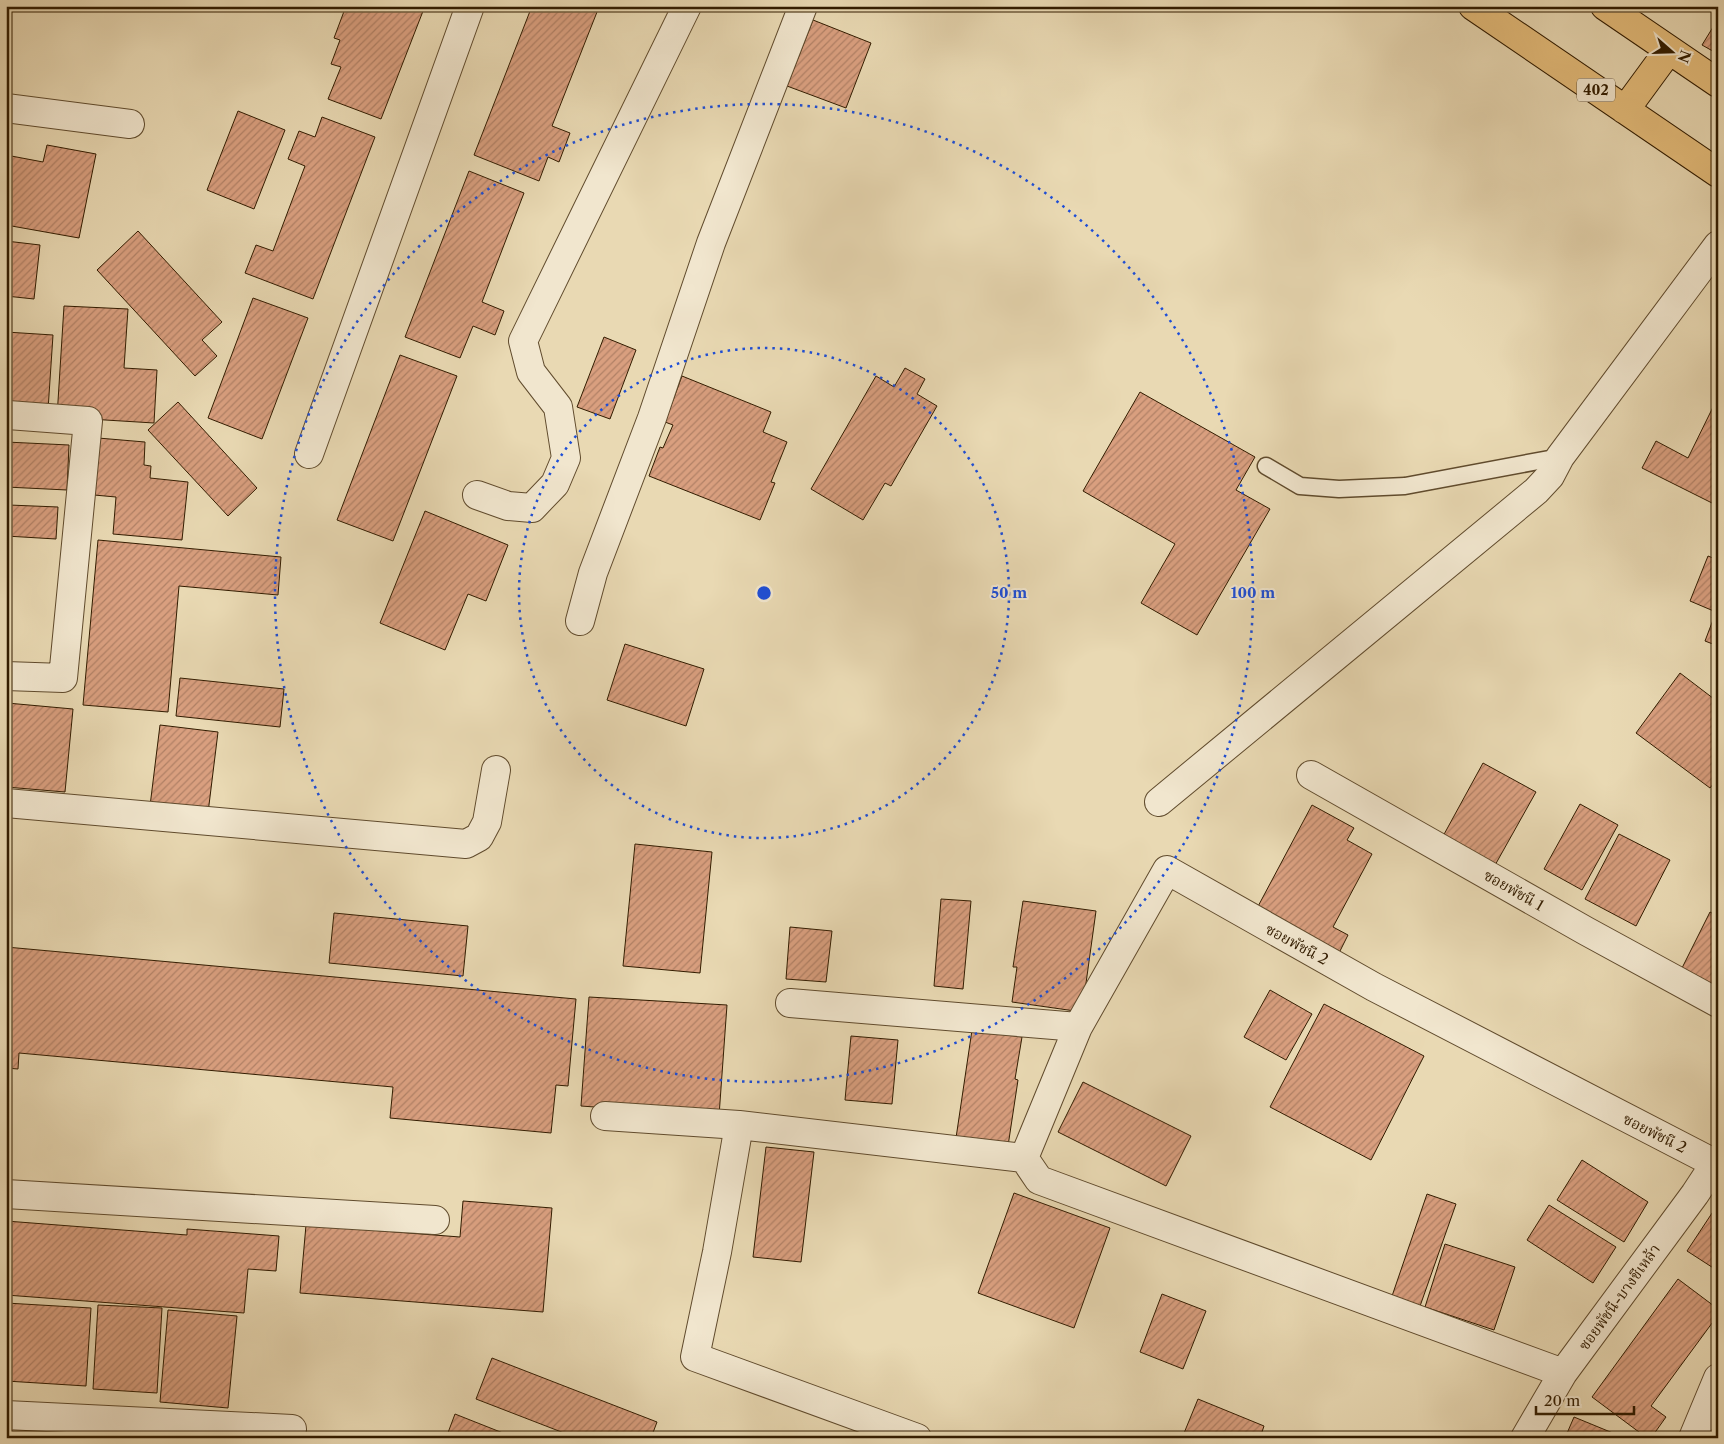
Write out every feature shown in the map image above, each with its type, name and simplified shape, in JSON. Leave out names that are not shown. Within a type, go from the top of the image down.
[{"type":"main road","name":"402","points":[[1473,6],[1718,173]]},
{"type":"main road","points":[[1605,6],[1718,83]]},
{"type":"main road","points":[[1625,110],[1669,50]]},
{"type":"street","points":[[310,454],[470,6]]},
{"type":"street","points":[[477,495],[508,506],[532,508],[555,484],[566,458],[558,407],[531,372],[523,341],[688,6]]},
{"type":"street","points":[[580,621],[593,573],[652,418],[711,243],[803,6]]},
{"type":"street","points":[[6,108],[130,124]]},
{"type":"street","points":[[1159,802],[1536,491],[1550,476],[1560,457],[1718,245]]},
{"type":"street","points":[[6,676],[63,678],[88,421],[8,415]]},
{"type":"street","points":[[6,803],[466,844],[479,837],[487,822],[496,770]]},
{"type":"street","name":"ซอยพัชนี 1","points":[[1311,775],[1586,931],[1718,1003]]},
{"type":"street","name":"ซอยพัชนี 2","points":[[1024,1158],[1078,1027],[1166,870],[1374,987],[1716,1161]]},
{"type":"street","points":[[790,1003],[1078,1027]]},
{"type":"street","points":[[605,1116],[739,1125],[1024,1158],[1039,1180],[1563,1373]]},
{"type":"street","points":[[739,1125],[717,1252],[695,1357],[918,1438]]},
{"type":"street","name":"ซอยพัชนี-บางชีเหล้า","points":[[1525,1438],[1563,1373],[1695,1194],[1716,1161]]},
{"type":"street","points":[[6,1194],[435,1220]]},
{"type":"street","points":[[1693,1438],[1718,1378]]},
{"type":"street","points":[[6,1415],[292,1429]]},
{"type":"lane","points":[[1266,466],[1300,486],[1338,490],[1405,486],[1560,457]]},
{"type":"building","points":[[346,6],[360,9],[361,6],[425,6],[381,119],[328,99],[341,67],[331,64],[340,40],[334,38]]},
{"type":"building","points":[[532,6],[583,6],[597,12],[552,126],[570,133],[559,162],[548,157],[539,181],[474,155]]},
{"type":"building","points":[[1718,19],[1718,54],[1702,45]]},
{"type":"building","points":[[813,20],[871,43],[846,108],[787,86]]},
{"type":"building","points":[[238,111],[285,130],[254,209],[207,190]]},
{"type":"building","points":[[322,117],[375,137],[313,299],[245,273],[256,245],[273,251],[305,166],[288,159],[299,131],[315,137]]},
{"type":"building","points":[[47,145],[96,154],[79,238],[6,225],[6,155],[43,162]]},
{"type":"building","points":[[469,171],[524,193],[482,302],[504,311],[495,335],[473,326],[460,358],[405,337]]},
{"type":"building","points":[[138,231],[222,322],[202,340],[217,356],[195,376],[97,270]]},
{"type":"building","points":[[6,241],[40,245],[34,299],[6,296]]},
{"type":"building","points":[[253,298],[308,318],[262,439],[208,418]]},
{"type":"building","points":[[64,306],[128,309],[124,368],[157,370],[154,423],[57,417]]},
{"type":"building","points":[[6,332],[53,335],[48,410],[6,407]]},
{"type":"building","points":[[604,337],[636,350],[610,419],[577,407]]},
{"type":"building","points":[[400,355],[457,376],[393,541],[337,520]]},
{"type":"building","points":[[905,368],[925,379],[917,394],[937,406],[891,486],[885,483],[863,520],[811,489],[876,376],[894,387]]},
{"type":"building","points":[[682,376],[771,412],[763,432],[787,442],[771,482],[775,483],[760,520],[649,476],[660,447],[663,448],[673,425],[665,422]]},
{"type":"building","points":[[1140,392],[1255,457],[1236,490],[1270,509],[1197,635],[1141,603],[1175,544],[1083,491]]},
{"type":"building","points":[[178,402],[257,488],[228,516],[148,430]]},
{"type":"building","points":[[1714,405],[1718,406],[1718,506],[1642,468],[1656,441],[1688,458]]},
{"type":"building","points":[[98,438],[145,442],[144,465],[151,466],[150,478],[188,482],[182,540],[113,534],[116,497],[94,495]]},
{"type":"building","points":[[6,442],[69,445],[67,490],[6,487]]},
{"type":"building","points":[[6,500],[9,500],[9,505],[58,507],[56,539],[6,536]]},
{"type":"building","points":[[425,511],[508,545],[486,601],[468,594],[445,650],[380,623]]},
{"type":"building","points":[[98,540],[281,557],[278,595],[179,586],[168,712],[83,705]]},
{"type":"building","points":[[1708,556],[1718,560],[1718,646],[1705,641],[1716,612],[1690,601]]},
{"type":"building","points":[[625,644],[704,669],[686,726],[607,700]]},
{"type":"building","points":[[1680,673],[1718,702],[1718,778],[1710,788],[1636,733]]},
{"type":"building","points":[[180,678],[284,689],[280,727],[176,716]]},
{"type":"building","points":[[7,703],[73,709],[65,792],[6,787]]},
{"type":"building","points":[[160,725],[218,732],[208,813],[150,806]]},
{"type":"building","points":[[1483,763],[1536,792],[1494,867],[1442,838]]},
{"type":"building","points":[[1580,804],[1618,825],[1582,890],[1544,869]]},
{"type":"building","points":[[1312,805],[1354,828],[1347,840],[1372,854],[1333,927],[1348,935],[1337,957],[1255,912]]},
{"type":"building","points":[[1619,834],[1670,860],[1636,926],[1585,899]]},
{"type":"building","points":[[635,844],[712,852],[700,973],[623,966]]},
{"type":"building","points":[[941,899],[971,901],[963,989],[934,986]]},
{"type":"building","points":[[1023,901],[1096,911],[1082,1012],[1012,1002],[1017,967],[1013,967]]},
{"type":"building","points":[[1710,912],[1718,916],[1718,988],[1681,970]]},
{"type":"building","points":[[334,913],[468,926],[463,976],[329,963]]},
{"type":"building","points":[[790,927],[832,931],[826,982],[786,979]]},
{"type":"building","points":[[6,947],[576,999],[568,1086],[556,1085],[551,1133],[390,1118],[393,1087],[19,1053],[18,1069],[6,1068]]},
{"type":"building","points":[[1270,990],[1312,1014],[1286,1060],[1244,1037]]},
{"type":"building","points":[[589,997],[727,1005],[719,1116],[581,1106]]},
{"type":"building","points":[[1324,1004],[1424,1056],[1371,1160],[1270,1107]]},
{"type":"building","points":[[972,1030],[1022,1037],[1015,1079],[1018,1080],[1008,1146],[956,1138]]},
{"type":"building","points":[[851,1036],[898,1040],[892,1104],[845,1100]]},
{"type":"building","points":[[1083,1082],[1191,1136],[1166,1186],[1058,1132]]},
{"type":"building","points":[[766,1147],[814,1152],[801,1262],[753,1257]]},
{"type":"building","points":[[1582,1160],[1648,1202],[1624,1242],[1557,1200]]},
{"type":"building","points":[[1014,1193],[1110,1228],[1074,1328],[978,1293]]},
{"type":"building","points":[[1427,1194],[1456,1204],[1419,1309],[1391,1299]]},
{"type":"building","points":[[463,1201],[552,1208],[543,1312],[300,1293],[306,1225],[460,1237]]},
{"type":"building","points":[[1718,1204],[1718,1271],[1687,1251]]},
{"type":"building","points":[[1549,1205],[1616,1247],[1593,1283],[1527,1240]]},
{"type":"building","points":[[6,1221],[187,1235],[187,1229],[279,1236],[276,1271],[248,1269],[244,1313],[6,1295]]},
{"type":"building","points":[[1445,1244],[1515,1267],[1494,1330],[1425,1307]]},
{"type":"building","points":[[1678,1279],[1718,1309],[1718,1315],[1651,1406],[1666,1417],[1651,1438],[1647,1438],[1592,1397]]},
{"type":"building","points":[[1162,1294],[1206,1311],[1183,1369],[1140,1352]]},
{"type":"building","points":[[6,1303],[91,1308],[86,1386],[6,1381]]},
{"type":"building","points":[[98,1305],[162,1308],[157,1393],[93,1389]]},
{"type":"building","points":[[168,1310],[237,1316],[228,1408],[160,1402]]},
{"type":"building","points":[[492,1358],[657,1422],[651,1438],[577,1438],[476,1399]]},
{"type":"building","points":[[1198,1399],[1264,1426],[1260,1438],[1182,1438]]},
{"type":"building","points":[[455,1414],[503,1433],[501,1438],[446,1438]]},
{"type":"building","points":[[1574,1417],[1625,1438],[1565,1438]]}]
